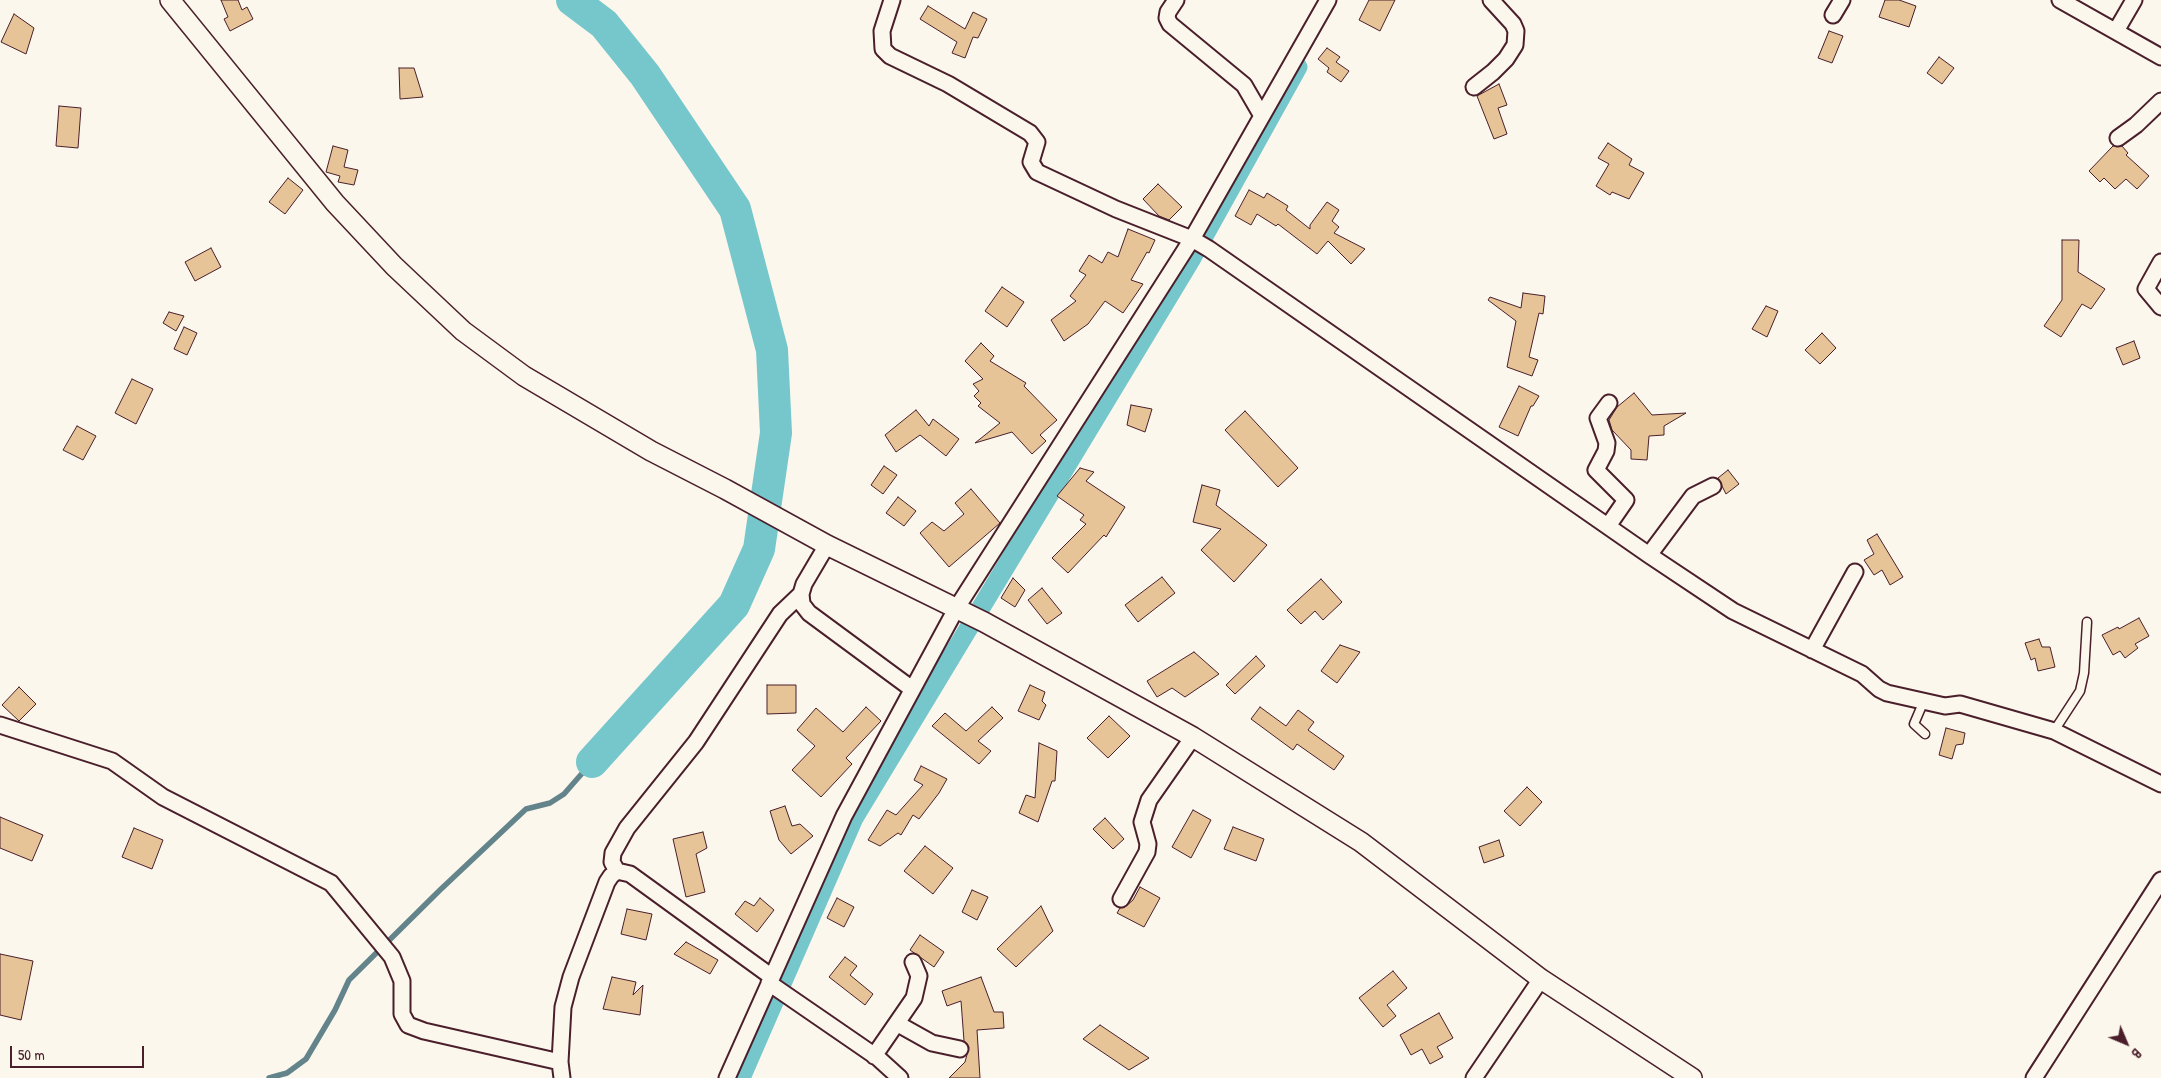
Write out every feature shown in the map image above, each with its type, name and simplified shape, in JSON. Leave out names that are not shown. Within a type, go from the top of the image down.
[{"type":"street","points":[[170,0],[335,203],[394,266],[463,331],[524,376],[651,451],[827,545],[984,622],[1193,737],[1361,842],[1541,979],[1692,1078]]},
{"type":"street","points":[[892,0],[881,41],[883,49],[890,56],[956,88],[1030,133],[1037,142],[1031,162],[1037,172],[1116,209],[1192,239],[1209,249],[1649,555],[1733,611],[1862,674],[1879,689],[1923,703],[1945,706],[1960,704],[2054,731],[2161,784]]},
{"type":"street","points":[[1176,0],[1168,12],[1167,18],[1170,24],[1244,85],[1251,94],[1262,116]]},
{"type":"street","points":[[727,1078],[844,816],[912,689],[958,610],[1192,239],[1328,0]]},
{"type":"street","points":[[1474,86],[1500,66],[1515,45],[1516,31],[1514,24],[1491,0]]},
{"type":"street","points":[[1833,15],[1842,0]]},
{"type":"street","points":[[2060,0],[2161,57]]},
{"type":"street","points":[[2116,31],[2134,0]]},
{"type":"street","points":[[2118,138],[2136,125],[2161,101]]},
{"type":"street","points":[[2160,264],[2146,289],[2161,307]]},
{"type":"street","points":[[1608,526],[1626,500],[1596,470],[1606,450],[1607,443],[1598,418],[1609,403]]},
{"type":"street","points":[[1649,555],[1693,496],[1713,486]]},
{"type":"street","points":[[827,545],[810,572],[801,594],[780,614],[696,742],[627,828],[613,853],[612,862],[617,871],[630,874],[771,980],[789,997],[874,1056],[900,1078]]},
{"type":"street","points":[[1812,650],[1855,572]]},
{"type":"street","points":[[801,594],[802,604],[809,613],[912,689]]},
{"type":"street","points":[[0,725],[112,761],[163,798],[331,883],[392,957],[402,981],[402,1014],[408,1025],[424,1031],[560,1062]]},
{"type":"street","points":[[1120,899],[1147,852],[1148,844],[1142,822],[1149,800],[1193,737]]},
{"type":"street","points":[[562,1078],[560,1062],[563,1006],[571,977],[607,882],[617,871]]},
{"type":"street","points":[[2034,1078],[2161,880]]},
{"type":"street","points":[[874,1056],[898,1024],[914,998],[919,985],[919,976],[913,962]]},
{"type":"street","points":[[1474,1078],[1541,979]]},
{"type":"street","points":[[898,1024],[932,1043],[960,1049]]},
{"type":"lane","points":[[2054,731],[2080,691],[2084,673],[2087,622]]},
{"type":"lane","points":[[1923,703],[1914,724],[1925,734]]},
{"type":"building","points":[[221,0],[238,0],[242,10],[247,7],[253,19],[230,31],[224,19],[228,17]]},
{"type":"building","points":[[1369,0],[1395,0],[1380,31],[1359,20]]},
{"type":"building","points":[[1885,0],[1899,0],[1916,6],[1909,27],[1879,17]]},
{"type":"building","points":[[928,6],[965,29],[973,12],[987,19],[978,38],[973,37],[965,58],[952,53],[957,42],[920,19]]},
{"type":"building","points":[[14,14],[34,28],[26,54],[1,42]]},
{"type":"building","points":[[1829,31],[1843,36],[1832,63],[1818,58]]},
{"type":"building","points":[[1327,48],[1340,57],[1336,62],[1349,71],[1341,82],[1327,72],[1329,68],[1318,59]]},
{"type":"building","points":[[1939,57],[1954,68],[1942,84],[1927,73]]},
{"type":"building","points":[[399,68],[414,68],[423,97],[400,99]]},
{"type":"building","points":[[1499,84],[1507,105],[1498,108],[1507,134],[1494,139],[1477,96]]},
{"type":"building","points":[[59,106],[81,108],[78,148],[56,146]]},
{"type":"building","points":[[1608,143],[1632,159],[1629,165],[1644,173],[1629,199],[1612,192],[1610,195],[1596,186],[1609,164],[1598,158]]},
{"type":"building","points":[[333,146],[348,150],[344,167],[358,170],[354,185],[338,182],[340,176],[326,172]]},
{"type":"building","points":[[2113,146],[2122,146],[2128,153],[2126,155],[2149,176],[2137,189],[2126,179],[2115,189],[2104,178],[2100,182],[2089,171]]},
{"type":"building","points":[[288,178],[303,190],[285,214],[269,202]]},
{"type":"building","points":[[1158,184],[1182,207],[1169,220],[1159,216],[1143,199]]},
{"type":"building","points":[[1249,190],[1264,198],[1267,193],[1288,206],[1286,210],[1310,229],[1310,225],[1327,202],[1339,210],[1332,221],[1339,227],[1334,233],[1365,249],[1351,264],[1328,241],[1317,254],[1278,224],[1276,226],[1257,214],[1251,225],[1235,216]]},
{"type":"building","points":[[1128,229],[1155,240],[1149,253],[1147,252],[1131,280],[1143,284],[1123,313],[1105,301],[1088,324],[1064,341],[1051,320],[1076,301],[1070,296],[1086,275],[1079,271],[1089,255],[1102,263],[1108,252],[1118,257]]},
{"type":"building","points":[[2062,240],[2079,240],[2078,272],[2105,289],[2091,309],[2082,304],[2061,337],[2044,326],[2062,300]]},
{"type":"building","points":[[211,248],[221,267],[195,281],[185,262]]},
{"type":"building","points":[[1002,287],[1024,302],[1007,327],[985,311]]},
{"type":"building","points":[[1523,293],[1545,296],[1543,314],[1539,313],[1529,357],[1538,360],[1532,376],[1507,367],[1516,321],[1488,300],[1490,297],[1521,308]]},
{"type":"building","points":[[1766,306],[1778,311],[1767,337],[1752,329]]},
{"type":"building","points":[[169,312],[184,316],[176,331],[163,323]]},
{"type":"building","points":[[184,327],[197,333],[187,355],[174,349]]},
{"type":"building","points":[[1822,333],[1836,348],[1820,364],[1805,350]]},
{"type":"building","points":[[2134,341],[2140,358],[2123,365],[2116,348]]},
{"type":"building","points":[[981,343],[994,356],[990,361],[1026,383],[1024,386],[1057,420],[1040,435],[1046,441],[1032,454],[1012,432],[975,443],[1000,423],[978,406],[981,403],[974,396],[979,391],[973,384],[983,379],[965,361]]},
{"type":"building","points":[[132,379],[153,389],[136,424],[115,413]]},
{"type":"building","points":[[1519,386],[1539,396],[1533,406],[1531,406],[1518,436],[1499,427]]},
{"type":"building","points":[[1634,393],[1652,415],[1686,413],[1664,426],[1664,435],[1649,436],[1647,460],[1631,459],[1631,450],[1612,430],[1609,420],[1617,407]]},
{"type":"building","points":[[1131,405],[1152,409],[1145,432],[1127,425]]},
{"type":"building","points":[[916,410],[929,426],[933,419],[959,439],[946,456],[920,435],[896,452],[885,435]]},
{"type":"building","points":[[1245,411],[1298,468],[1278,487],[1225,430]]},
{"type":"building","points":[[77,426],[96,436],[83,460],[63,450]]},
{"type":"building","points":[[884,466],[897,475],[883,494],[871,485]]},
{"type":"building","points":[[1080,468],[1094,472],[1086,481],[1125,507],[1106,537],[1104,535],[1068,573],[1052,558],[1086,524],[1080,520],[1084,515],[1057,496]]},
{"type":"building","points":[[1728,470],[1739,484],[1726,494],[1718,478]]},
{"type":"building","points":[[1202,485],[1220,490],[1216,505],[1267,545],[1234,582],[1201,550],[1221,529],[1193,522]]},
{"type":"building","points":[[971,489],[1000,523],[949,567],[920,533],[932,522],[944,531],[964,514],[955,503]]},
{"type":"building","points":[[898,497],[916,511],[904,526],[886,513]]},
{"type":"building","points":[[1877,534],[1903,577],[1890,585],[1882,570],[1874,575],[1864,560],[1874,554],[1867,540]]},
{"type":"building","points":[[1162,577],[1175,593],[1138,622],[1125,605]]},
{"type":"building","points":[[1013,578],[1025,590],[1015,607],[1001,598]]},
{"type":"building","points":[[1321,579],[1342,602],[1323,620],[1315,611],[1301,624],[1287,610]]},
{"type":"building","points":[[1042,588],[1062,613],[1047,624],[1028,600]]},
{"type":"building","points":[[2139,618],[2149,636],[2135,644],[2138,648],[2125,658],[2120,651],[2113,655],[2102,635],[2118,627],[2119,629]]},
{"type":"building","points":[[2039,639],[2042,647],[2050,647],[2055,667],[2038,671],[2035,658],[2031,660],[2025,643]]},
{"type":"building","points":[[1340,645],[1360,652],[1337,683],[1321,671]]},
{"type":"building","points":[[1194,652],[1219,674],[1185,697],[1172,688],[1157,697],[1147,681]]},
{"type":"building","points":[[1256,656],[1265,666],[1235,694],[1226,685]]},
{"type":"building","points":[[767,685],[796,685],[796,713],[767,714]]},
{"type":"building","points":[[1030,685],[1045,692],[1042,701],[1046,705],[1039,720],[1018,711]]},
{"type":"building","points":[[19,687],[36,704],[19,721],[2,705]]},
{"type":"building","points":[[866,707],[881,721],[846,758],[852,764],[821,797],[792,770],[815,746],[797,730],[816,708],[843,732]]},
{"type":"building","points":[[992,707],[1003,718],[978,741],[991,751],[979,764],[932,726],[945,713],[966,731]]},
{"type":"building","points":[[1260,707],[1286,726],[1298,710],[1314,722],[1308,730],[1344,756],[1334,770],[1297,744],[1293,750],[1251,719]]},
{"type":"building","points":[[1109,716],[1130,736],[1108,758],[1087,738]]},
{"type":"building","points":[[1946,728],[1965,733],[1963,744],[1956,745],[1952,759],[1939,755]]},
{"type":"building","points":[[1039,743],[1057,751],[1055,781],[1052,781],[1038,822],[1019,813],[1026,795],[1035,798]]},
{"type":"building","points":[[921,766],[947,779],[939,793],[919,819],[913,815],[901,835],[898,833],[880,846],[868,840],[887,810],[896,815],[923,785],[914,780]]},
{"type":"building","points":[[1527,787],[1542,802],[1520,826],[1504,811]]},
{"type":"building","points":[[785,806],[792,826],[800,824],[813,836],[791,854],[779,840],[770,811]]},
{"type":"building","points":[[1193,810],[1211,820],[1191,858],[1172,847]]},
{"type":"building","points":[[0,817],[43,835],[32,861],[0,848]]},
{"type":"building","points":[[1105,818],[1124,839],[1113,849],[1093,829]]},
{"type":"building","points":[[1233,827],[1264,839],[1256,861],[1224,849]]},
{"type":"building","points":[[134,828],[163,840],[152,869],[122,857]]},
{"type":"building","points":[[703,832],[707,848],[696,854],[705,892],[686,897],[673,839]]},
{"type":"building","points":[[1499,840],[1504,856],[1484,863],[1479,847]]},
{"type":"building","points":[[925,846],[953,868],[933,894],[904,871]]},
{"type":"building","points":[[1140,887],[1160,898],[1144,927],[1117,913],[1120,908],[1125,907],[1133,900]]},
{"type":"building","points":[[972,890],[988,897],[977,920],[962,912]]},
{"type":"building","points":[[760,898],[774,910],[757,932],[735,914],[745,901],[754,906]]},
{"type":"building","points":[[837,898],[854,907],[844,927],[827,918]]},
{"type":"building","points":[[1041,906],[1053,931],[1016,967],[997,949]]},
{"type":"building","points":[[627,909],[652,914],[646,940],[621,934]]},
{"type":"building","points":[[920,935],[944,952],[934,967],[910,950]]},
{"type":"building","points":[[686,942],[718,960],[710,974],[674,954]]},
{"type":"building","points":[[0,954],[33,961],[21,1020],[0,1015]]},
{"type":"building","points":[[845,957],[857,966],[850,975],[873,994],[865,1005],[829,977]]},
{"type":"building","points":[[1393,971],[1407,988],[1387,1005],[1396,1016],[1383,1027],[1359,998]]},
{"type":"building","points":[[612,977],[636,982],[633,995],[643,985],[640,1015],[603,1009]]},
{"type":"building","points":[[981,977],[994,1012],[1003,1012],[1004,1028],[977,1030],[980,1078],[949,1078],[965,1062],[969,1047],[964,1041],[961,1001],[947,1006],[942,991]]},
{"type":"building","points":[[1439,1013],[1453,1038],[1437,1047],[1443,1057],[1430,1064],[1422,1049],[1411,1055],[1400,1035]]},
{"type":"building","points":[[1100,1025],[1149,1058],[1129,1070],[1083,1039]]},
{"type":"waterway","points":[[572,0],[604,24],[645,75],[735,209],[772,350],[776,433],[759,549],[734,605],[592,762]]},
{"type":"waterway","points":[[741,1078],[854,818],[1192,258],[1298,67]]},
{"type":"waterway","points":[[269,1078],[287,1073],[306,1059],[335,1010],[349,980],[440,890],[526,809],[550,803],[564,794],[592,762]]}]
